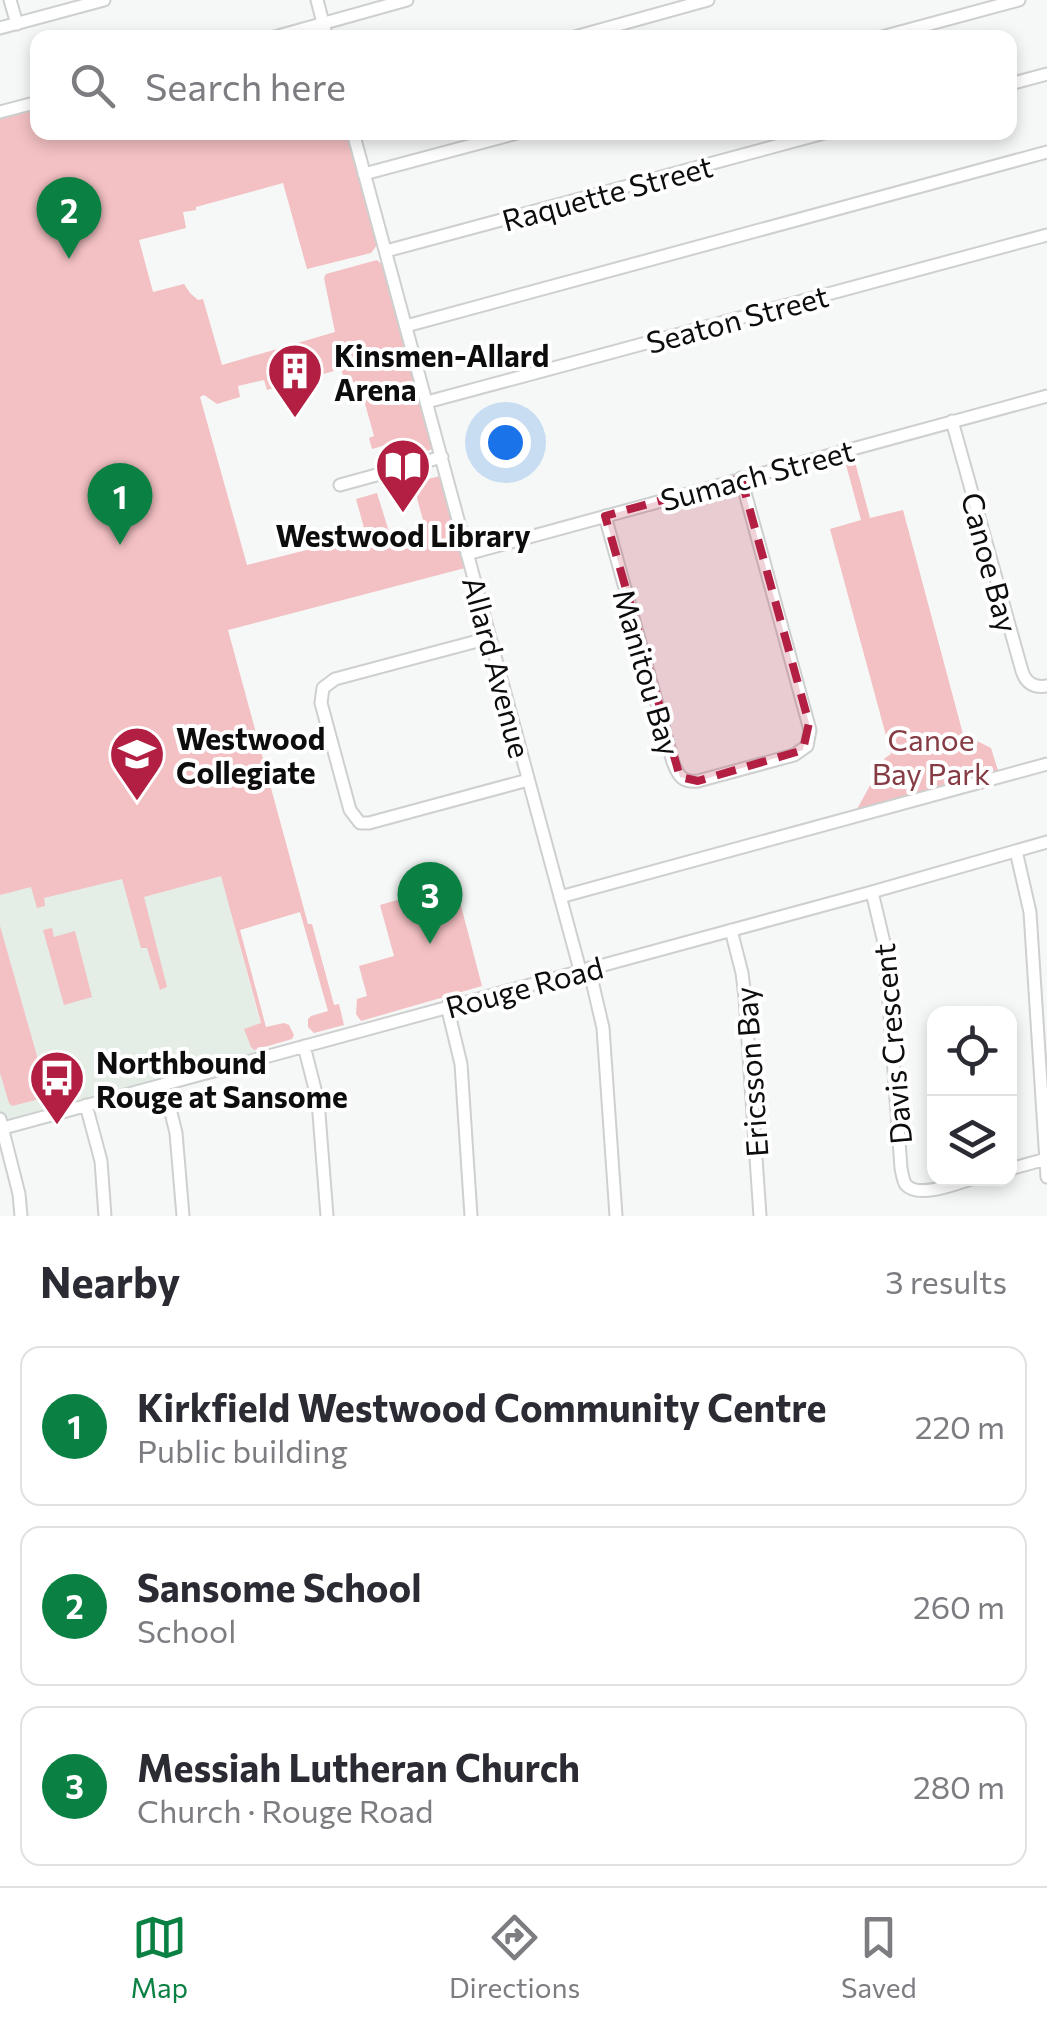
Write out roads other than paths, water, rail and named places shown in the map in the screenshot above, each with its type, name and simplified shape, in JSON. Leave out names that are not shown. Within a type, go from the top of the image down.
[{"type":"street","points":[[10,0],[17,24]]},
{"type":"street","points":[[0,28],[104,0]]},
{"type":"street","points":[[316,0],[324,30]]},
{"type":"street","points":[[298,30],[408,0]]},
{"type":"street","points":[[600,30],[708,0]]},
{"type":"street","points":[[908,30],[1019,0]]},
{"type":"street","points":[[1017,82],[1047,74]]},
{"type":"street","points":[[0,112],[30,104]]},
{"type":"street","name":"Allard Avenue","points":[[355,140],[560,897],[584,969]]},
{"type":"street","points":[[364,174],[490,140]]},
{"type":"street","name":"Raquette Street","points":[[386,250],[798,140]]},
{"type":"street","points":[[406,326],[1047,152]]},
{"type":"street","name":"Seaton Street","points":[[427,402],[1047,235]]},
{"type":"street","name":"Sumach Street","points":[[467,554],[1047,396]]},
{"type":"street","name":"Canoe Bay","points":[[952,421],[1022,671],[1031,684],[1047,686]]},
{"type":"street","points":[[340,486],[442,457]]},
{"type":"street","name":"Manitou Bay","points":[[605,516],[680,777],[698,780],[794,755],[807,746],[810,730],[742,478]]},
{"type":"street","points":[[490,638],[335,679],[322,688],[320,703],[350,810],[360,823],[528,780]]},
{"type":"street","points":[[560,897],[1047,764]]},
{"type":"street","name":"Rouge Road","points":[[1,1125],[1047,842]]},
{"type":"street","points":[[1016,851],[1028,898],[1047,1177]]},
{"type":"street","name":"Davis Crescent","points":[[872,892],[885,947],[904,1182],[924,1192],[945,1186]]},
{"type":"street","name":"Ericsson Bay","points":[[732,930],[745,997],[760,1216]]},
{"type":"street","points":[[1032,945],[1047,943]]},
{"type":"street","points":[[584,969],[602,1020],[616,1216]]},
{"type":"street","points":[[448,1006],[461,1064],[471,1216]]},
{"type":"street","points":[[304,1046],[318,1101],[327,1216]]},
{"type":"street","points":[[164,1084],[176,1132],[183,1216]]},
{"type":"street","points":[[86,1105],[101,1161],[105,1216]]},
{"type":"street","points":[[1,1125],[20,1216]]},
{"type":"street","points":[[1017,1167],[1046,1159]]},
{"type":"place","name":"Sansome School","points":[[69,259]]},
{"type":"place","name":"Kinsmen-Allard Arena","points":[[295,420]]},
{"type":"place","name":"Westwood Library","points":[[403,515]]},
{"type":"place","name":"Kirkfield Westwood Community Centre","points":[[120,545]]},
{"type":"place","name":"Westwood Collegiate","points":[[137,803]]},
{"type":"place","name":"Messiah Lutheran Church","points":[[430,944]]},
{"type":"place","name":"Northbound Rouge at Sansome","points":[[57,1127]]},
{"type":"park label","name":"Canoe Bay Park","points":[[931,755]]}]
